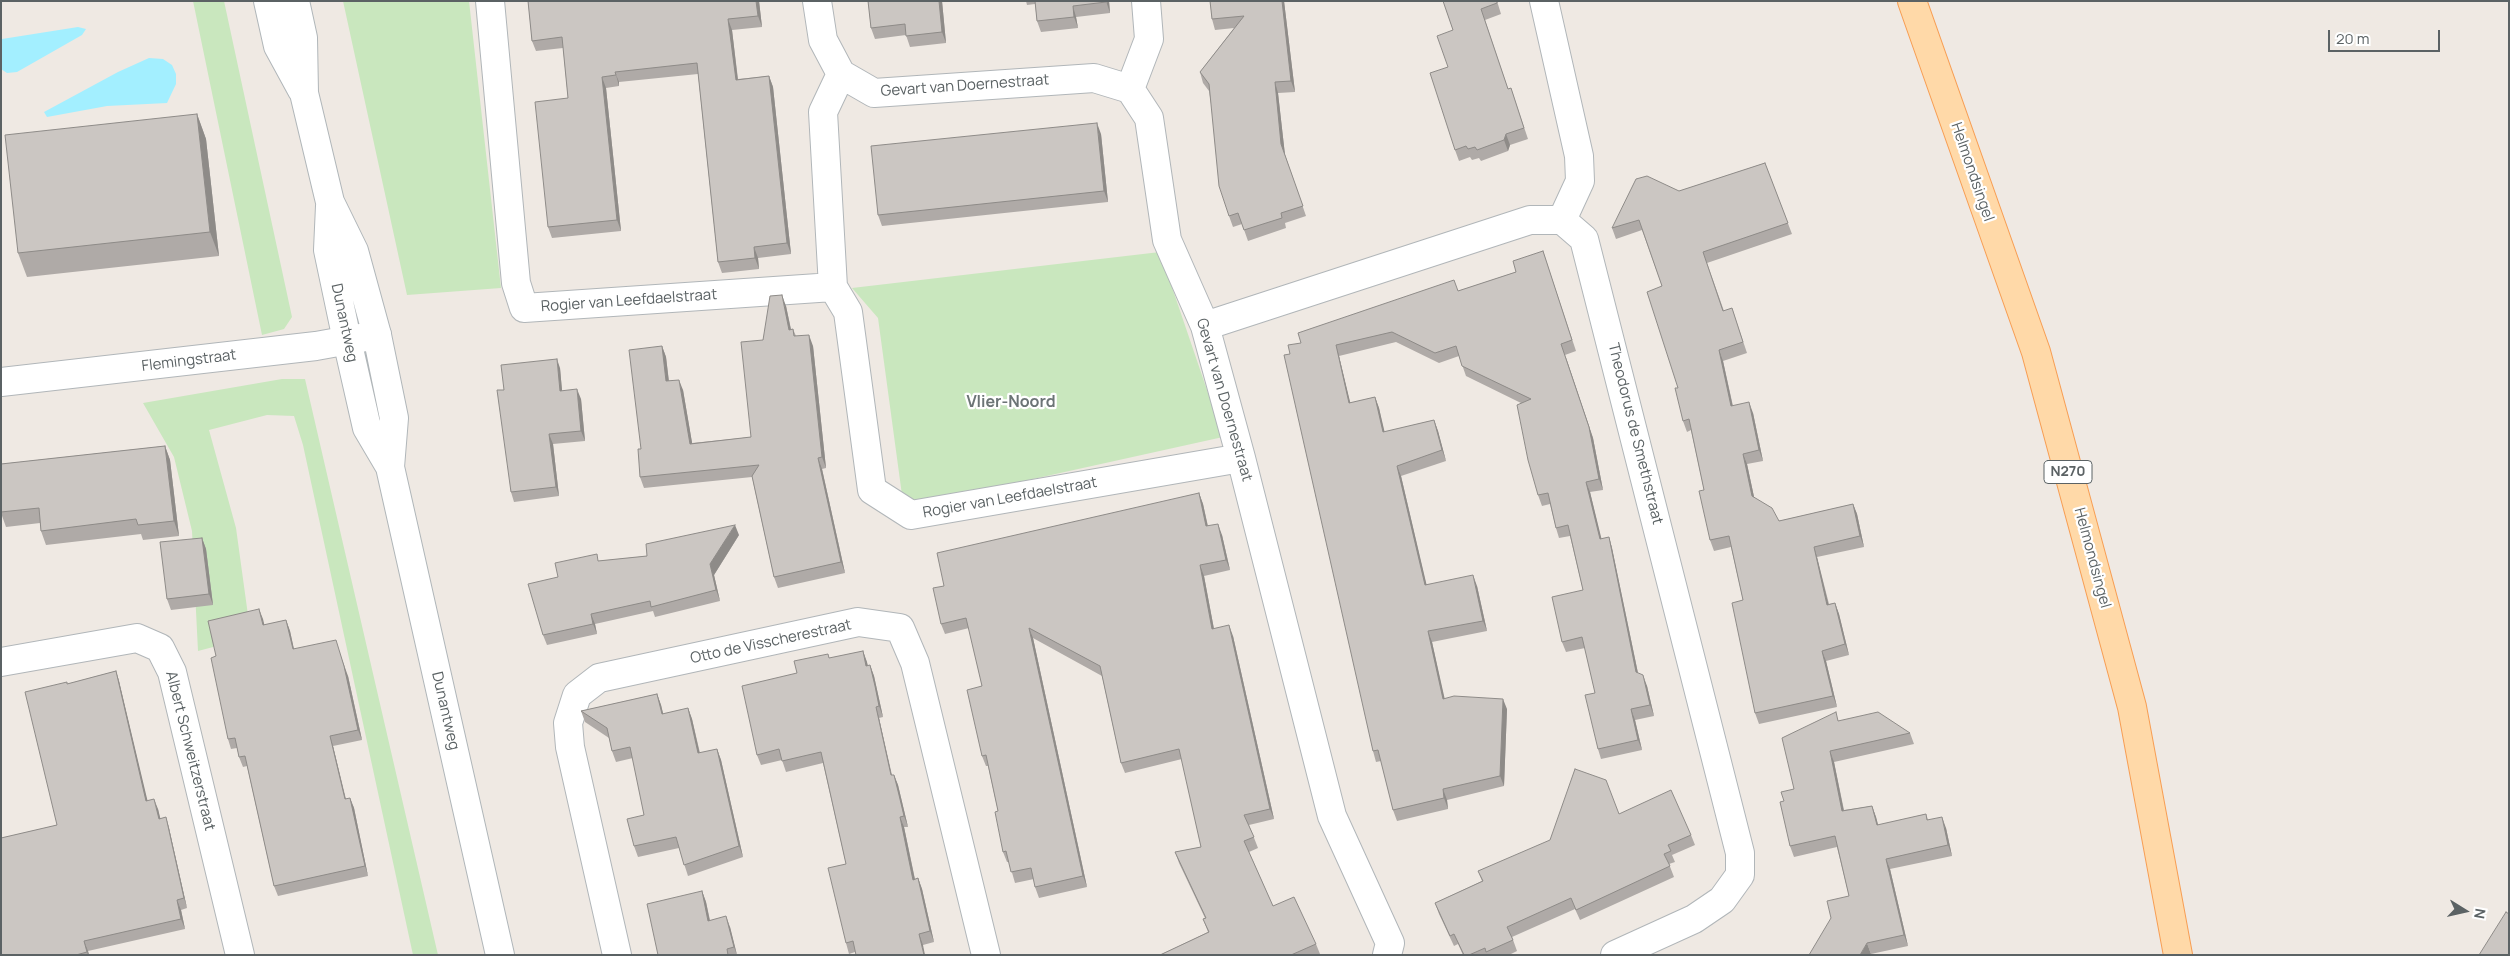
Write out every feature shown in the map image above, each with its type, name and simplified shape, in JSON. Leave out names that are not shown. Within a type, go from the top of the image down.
[{"type":"main road","name":"Helmondsingel","points":[[1912,1],[2036,352],[2132,707],[2178,955]]},
{"type":"street","name":"Dunantweg","points":[[268,1],[278,46],[304,93]]},
{"type":"street","name":"Dunantweg","points":[[295,1],[303,38],[304,93],[330,202],[354,251],[377,335],[394,418],[390,467],[500,955]]},
{"type":"street","name":"Rogier van Leefdaelstraat","points":[[490,1],[516,283],[524,308],[833,287]]},
{"type":"street","points":[[817,1],[823,40],[842,74]]},
{"type":"street","points":[[1130,89],[1149,39],[1146,1]]},
{"type":"street","points":[[1205,326],[1530,220],[1562,220],[1580,181],[1578,156],[1544,1]]},
{"type":"street","name":"Rogier van Leefdaelstraat","points":[[842,74],[823,112],[833,287],[848,312],[872,490],[911,515],[1241,458]]},
{"type":"street","name":"Gevart van Doernestraat","points":[[842,74],[874,93],[1094,78],[1130,89],[1149,118],[1167,240],[1205,326],[1241,458],[1332,816],[1390,944],[1387,955]]},
{"type":"street","name":"Dunantweg","points":[[330,202],[328,250],[347,340],[367,428],[390,467]]},
{"type":"street","name":"Theodorus de Smethstraat","points":[[1562,220],[1584,239],[1593,270],[1740,853],[1740,876],[1722,900],[1694,919],[1615,955]]},
{"type":"street","name":"Flemingstraat","points":[[1,382],[316,346],[377,335]]},
{"type":"street","name":"Otto de Visscherestraat","points":[[617,955],[570,747],[568,723],[577,696],[599,678],[858,622],[900,628],[915,663],[986,955]]},
{"type":"street","name":"Albert Schweitzerstraat","points":[[1,662],[137,638],[160,648],[172,672],[240,955]]},
{"type":"green space","points":[[193,1],[224,1],[292,317],[284,329],[262,335]]},
{"type":"green space","points":[[343,1],[469,1],[501,288],[407,295]]},
{"type":"green space","points":[[1160,252],[1223,437],[920,504],[902,495],[878,318],[852,288]]},
{"type":"green space","points":[[282,379],[305,379],[438,955],[413,955],[303,445],[294,416],[267,415],[209,430],[236,528],[251,637],[198,651],[192,531],[174,457],[143,403]]},
{"type":"water","points":[[78,27],[86,29],[82,35],[17,72],[7,73],[1,69],[2,39]]},
{"type":"water","points":[[149,58],[163,59],[172,65],[176,74],[176,84],[167,103],[107,106],[47,117],[44,112],[118,72]]},
{"type":"building","points":[[528,1],[756,1],[758,16],[728,19],[736,80],[769,76],[787,243],[754,247],[755,258],[718,262],[697,63],[615,72],[616,75],[602,77],[617,220],[548,227],[535,102],[568,98],[562,37],[532,41]]},
{"type":"building","points":[[868,1],[939,1],[942,32],[906,36],[905,24],[871,28]]},
{"type":"building","points":[[1035,1],[1106,2],[1073,6],[1074,17],[1037,21]]},
{"type":"building","points":[[1210,1],[1282,1],[1291,81],[1275,82],[1281,144],[1303,206],[1281,213],[1282,218],[1244,230],[1238,213],[1229,216],[1219,186],[1209,84],[1200,72],[1244,16],[1212,19]]},
{"type":"building","points":[[1443,1],[1497,1],[1497,3],[1481,9],[1508,89],[1511,88],[1524,128],[1506,134],[1504,140],[1477,150],[1475,147],[1468,149],[1466,146],[1455,150],[1430,73],[1448,67],[1437,36],[1453,30]]},
{"type":"building","points":[[197,114],[210,232],[18,253],[5,135]]},
{"type":"building","points":[[1097,123],[1104,191],[878,215],[871,146]]},
{"type":"building","points":[[1765,163],[1788,223],[1703,252],[1723,311],[1732,308],[1743,342],[1719,350],[1731,406],[1749,402],[1759,450],[1743,454],[1752,496],[1772,508],[1779,521],[1853,504],[1860,536],[1814,547],[1827,605],[1835,603],[1845,644],[1822,651],[1833,696],[1755,713],[1732,603],[1743,600],[1729,536],[1710,540],[1699,491],[1704,490],[1689,419],[1683,421],[1675,388],[1678,388],[1647,292],[1662,286],[1639,220],[1612,228],[1636,179],[1647,176],[1679,191]]},
{"type":"building","points":[[1543,251],[1572,340],[1561,344],[1589,427],[1599,479],[1586,482],[1600,539],[1609,537],[1636,672],[1643,675],[1650,705],[1631,709],[1638,740],[1598,749],[1585,695],[1595,693],[1582,637],[1562,642],[1552,597],[1583,590],[1568,525],[1556,528],[1548,493],[1538,495],[1528,460],[1517,405],[1531,399],[1462,366],[1456,346],[1435,353],[1392,332],[1336,345],[1349,403],[1375,397],[1383,432],[1434,420],[1442,450],[1397,466],[1425,585],[1473,575],[1483,621],[1428,631],[1443,699],[1454,696],[1503,699],[1500,776],[1443,789],[1444,798],[1393,810],[1378,750],[1373,751],[1284,355],[1290,354],[1288,345],[1301,343],[1298,333],[1454,280],[1458,291],[1516,272],[1513,261]]},
{"type":"building","points":[[782,295],[789,330],[793,329],[794,336],[809,335],[822,457],[818,458],[841,562],[774,577],[752,476],[759,465],[640,477],[638,449],[641,449],[629,350],[662,346],[666,381],[679,380],[690,444],[751,437],[741,342],[763,340],[770,296]]},
{"type":"building","points":[[557,359],[560,391],[577,389],[581,431],[549,434],[556,487],[511,492],[497,390],[504,390],[501,365]]},
{"type":"building","points":[[165,446],[174,521],[138,525],[136,519],[41,531],[39,508],[1,512],[1,464]]},
{"type":"building","points":[[1199,493],[1206,526],[1218,524],[1226,560],[1200,565],[1212,629],[1229,625],[1270,809],[1244,815],[1254,837],[1244,841],[1273,906],[1294,897],[1316,944],[1291,955],[1160,955],[1209,932],[1203,919],[1206,918],[1175,852],[1201,847],[1179,749],[1121,763],[1100,666],[1029,628],[1083,876],[1035,887],[1031,868],[1011,872],[1006,851],[1003,852],[995,812],[998,811],[986,755],[982,756],[967,690],[982,686],[966,618],[941,624],[933,588],[944,586],[937,553]]},
{"type":"building","points":[[735,525],[710,564],[716,590],[651,607],[650,601],[591,614],[593,624],[543,635],[528,584],[558,577],[555,563],[597,554],[598,561],[647,556],[646,544]]},
{"type":"building","points":[[202,538],[209,594],[167,599],[160,542]]},
{"type":"building","points":[[259,609],[263,625],[286,620],[293,649],[336,640],[344,666],[358,730],[330,736],[345,799],[350,798],[365,866],[274,886],[245,756],[239,757],[235,738],[228,739],[211,658],[216,656],[208,621]]},
{"type":"building","points":[[863,651],[866,666],[870,665],[879,706],[876,707],[891,775],[894,775],[904,816],[900,817],[913,880],[918,878],[930,931],[919,934],[924,955],[856,955],[853,941],[846,943],[828,868],[846,864],[821,752],[782,761],[779,749],[757,755],[742,686],[797,673],[794,661],[828,654],[829,658]]},
{"type":"building","points":[[116,671],[146,801],[154,799],[159,819],[166,817],[184,898],[177,900],[181,919],[84,941],[87,952],[76,955],[1,955],[1,838],[57,825],[25,692],[67,682],[67,684]]},
{"type":"building","points":[[657,694],[662,714],[688,708],[698,753],[717,749],[739,846],[684,865],[676,837],[634,846],[627,819],[644,815],[630,747],[612,751],[607,728],[581,711]]},
{"type":"building","points":[[1836,712],[1838,721],[1878,712],[1910,733],[1830,751],[1842,811],[1872,806],[1877,825],[1926,814],[1927,820],[1942,817],[1948,845],[1886,859],[1904,935],[1867,943],[1860,955],[1809,955],[1831,918],[1827,901],[1849,896],[1835,836],[1790,846],[1780,802],[1784,801],[1781,792],[1794,789],[1782,738]]},
{"type":"building","points":[[1575,769],[1606,780],[1619,814],[1671,790],[1691,835],[1668,845],[1671,851],[1664,854],[1670,866],[1576,910],[1571,898],[1507,927],[1513,940],[1486,952],[1485,948],[1469,955],[1464,955],[1454,934],[1450,936],[1435,903],[1483,881],[1478,871],[1550,840]]},
{"type":"building","points":[[702,891],[708,921],[726,916],[734,947],[727,949],[728,955],[658,955],[647,904]]},
{"type":"building","points":[[2506,912],[2509,914],[2509,955],[2479,955]]},
{"type":"district","name":"Vlier-Noord","points":[[1011,403]]}]
